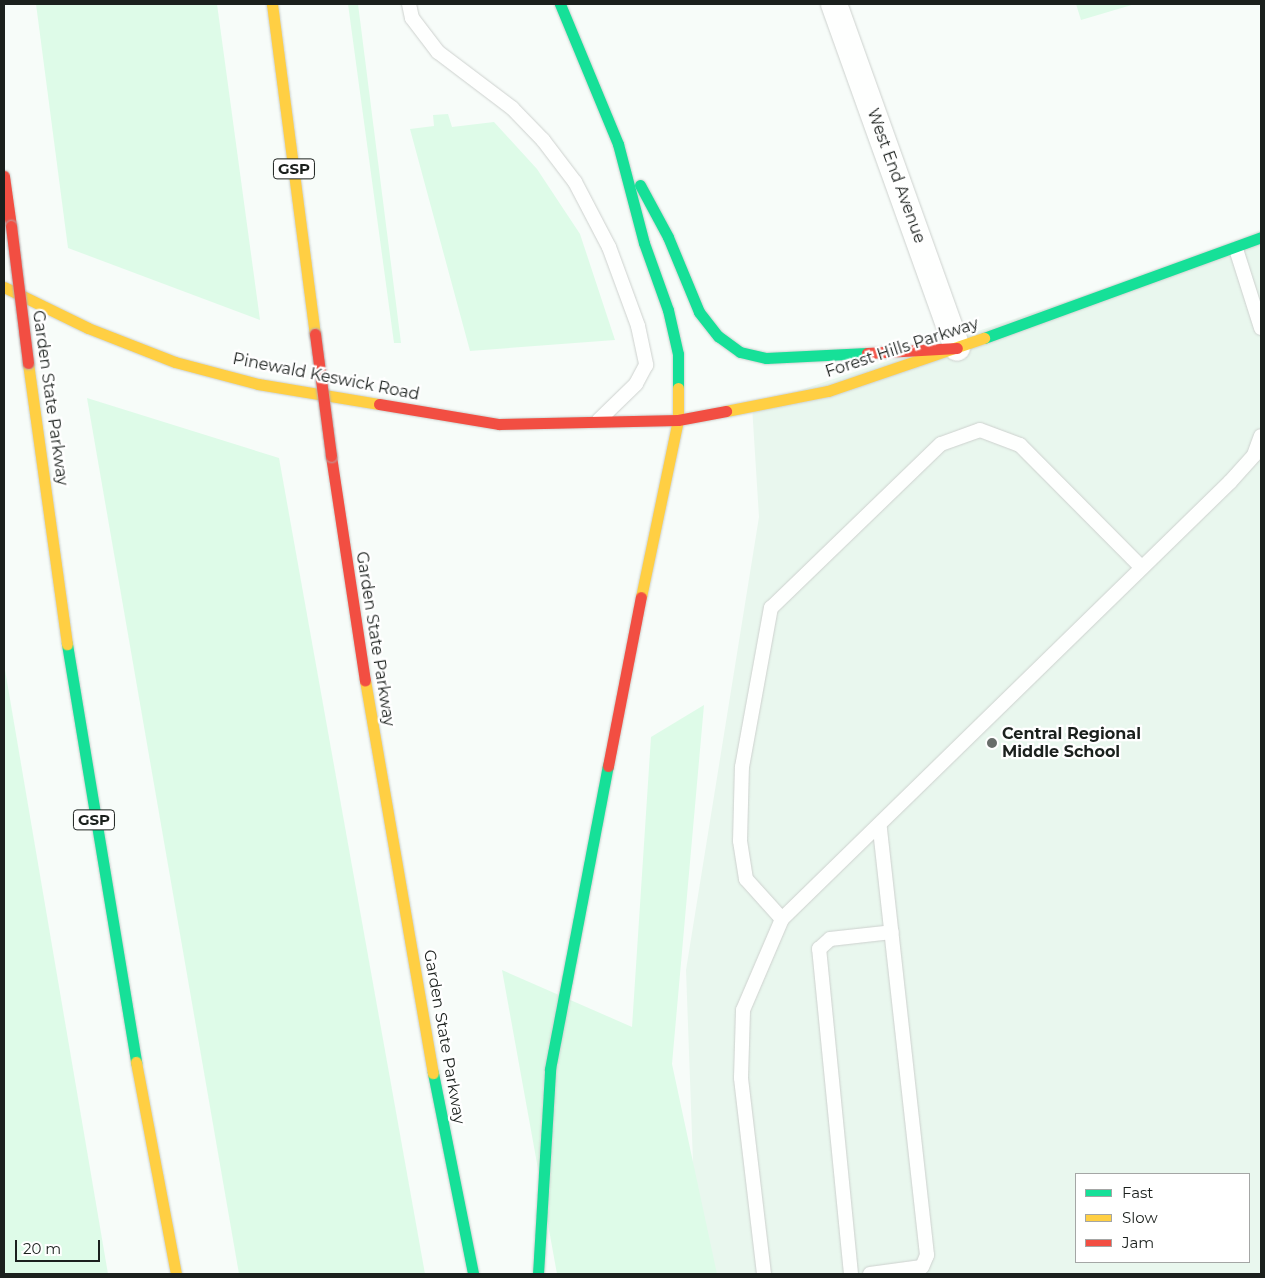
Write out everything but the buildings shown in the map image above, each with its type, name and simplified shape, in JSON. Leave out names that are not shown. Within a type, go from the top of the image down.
[{"type":"main road","name":"Garden State Parkway","points":[[272,4],[354,617],[428,1045],[473,1274]]},
{"type":"main road","points":[[560,4],[618,144],[668,237],[698,312],[718,336],[740,352],[766,358],[957,348]]},
{"type":"main road","points":[[538,1274],[550,1069],[658,508],[678,420],[675,335],[644,243],[618,144]]},
{"type":"main road","name":"Garden State Parkway","points":[[4,176],[77,719],[114,944],[176,1274]]},
{"type":"main road","name":"Forest Hills Parkway","points":[[539,424],[678,420],[828,391],[957,348],[1236,249],[1261,237]]},
{"type":"main road","name":"Pinewald Keswick Road","points":[[4,287],[88,328],[175,362],[258,384],[499,424],[539,424]]},
{"type":"street","name":"West End Avenue","points":[[834,4],[957,348]]},
{"type":"lane","points":[[409,4],[412,18],[438,52],[512,108],[543,140],[575,182],[609,247],[638,326],[646,365],[636,384],[596,422]]},
{"type":"lane","points":[[1236,249],[1261,328]]},
{"type":"lane","points":[[782,919],[746,879],[740,841],[742,767],[771,608],[941,444],[980,430],[1020,445],[1142,568]]},
{"type":"lane","points":[[764,1274],[741,1078],[743,1010],[782,919],[880,826],[1230,482],[1254,455],[1261,436]]},
{"type":"lane","points":[[870,1274],[922,1267],[927,1255],[880,826]]},
{"type":"lane","points":[[851,1274],[819,949],[830,939],[892,932]]},
{"type":"shaded area","name":"Central Regional Middle School","points":[[1261,237],[1261,1274],[702,1274],[696,1245],[686,970],[759,517],[752,406]]},
{"type":"green space","points":[[36,4],[217,4],[260,320],[68,248]]},
{"type":"green space","points":[[348,4],[358,4],[401,343],[394,343]]},
{"type":"green space","points":[[1076,4],[1135,4],[1081,20]]},
{"type":"green space","points":[[448,114],[452,127],[494,122],[537,169],[580,234],[615,340],[470,351],[410,129],[434,126],[433,115]]},
{"type":"green space","points":[[87,398],[279,458],[425,1274],[239,1274]]},
{"type":"green space","points":[[4,664],[108,1274],[4,1274]]},
{"type":"green space","points":[[704,705],[672,1064],[717,1274],[557,1274],[502,970],[632,1027],[651,737]]},
{"type":"traffic: fast","points":[[560,4],[618,144],[644,243],[668,310],[678,354],[678,388]]},
{"type":"traffic: fast","points":[[640,185],[668,237],[699,312],[718,336],[740,352],[766,358],[867,353]]},
{"type":"traffic: fast","points":[[984,338],[1261,237]]},
{"type":"traffic: fast","points":[[67,644],[136,1062]]},
{"type":"traffic: fast","points":[[538,1274],[550,1069],[608,766]]},
{"type":"traffic: fast","points":[[433,1073],[473,1274]]},
{"type":"traffic: slow","points":[[272,4],[315,334]]},
{"type":"traffic: slow","points":[[4,287],[88,328],[175,362],[258,384],[379,404]]},
{"type":"traffic: slow","points":[[726,411],[828,391],[984,338]]},
{"type":"traffic: slow","points":[[28,363],[67,644]]},
{"type":"traffic: slow","points":[[641,597],[678,420],[678,388]]},
{"type":"traffic: slow","points":[[365,680],[433,1073]]},
{"type":"traffic: slow","points":[[136,1062],[176,1274]]},
{"type":"traffic: jam","points":[[4,176],[11,226]]},
{"type":"traffic: jam","points":[[11,226],[28,363]]},
{"type":"traffic: jam","points":[[315,334],[331,456]]},
{"type":"traffic: jam","points":[[867,353],[957,348]]},
{"type":"traffic: jam","points":[[379,404],[499,424],[678,420],[726,411]]},
{"type":"traffic: jam","points":[[331,456],[365,680]]},
{"type":"traffic: jam","points":[[608,766],[641,597]]},
{"type":"place","name":"Central Regional Middle School","points":[[992,743]]}]
